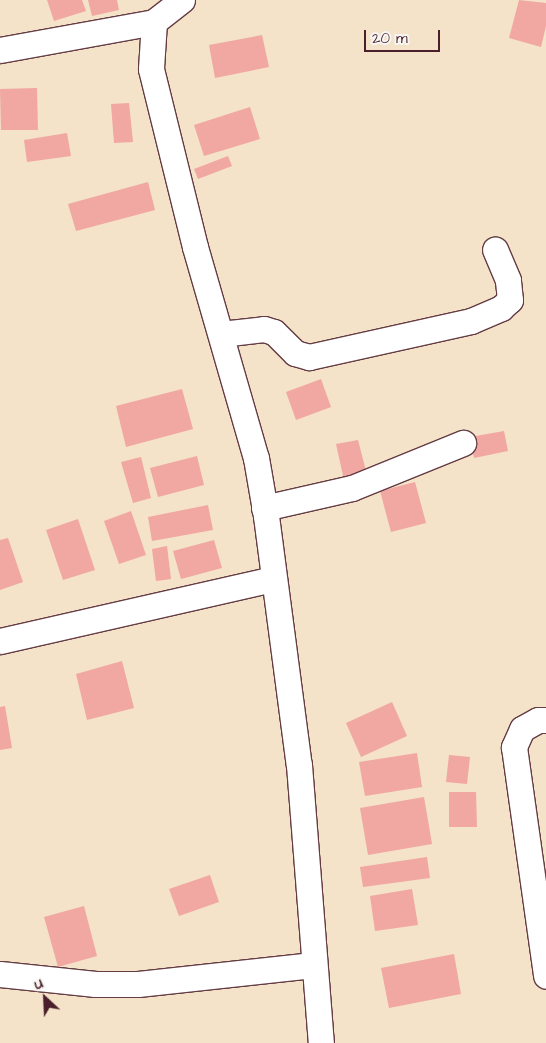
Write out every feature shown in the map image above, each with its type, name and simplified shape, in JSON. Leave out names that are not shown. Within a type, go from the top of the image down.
[{"type":"street","points":[[0,50],[154,22],[182,0]]},
{"type":"street","points":[[154,22],[151,70],[195,247],[256,458],[298,765],[313,965],[321,1043]]},
{"type":"street","points":[[220,334],[264,328],[274,332],[296,353],[309,357],[471,321],[500,308],[510,300],[508,280],[495,250]]},
{"type":"street","points":[[264,508],[352,488],[463,443]]},
{"type":"street","points":[[0,641],[272,579]]},
{"type":"street","points":[[546,720],[538,720],[522,729],[514,747],[540,892],[546,976]]},
{"type":"street","points":[[0,974],[94,984],[138,984],[313,965]]},
{"type":"building","points":[[47,0],[82,0],[86,11],[54,21]]},
{"type":"building","points":[[88,0],[117,0],[119,10],[92,16]]},
{"type":"building","points":[[519,0],[546,3],[546,26],[541,47],[509,38]]},
{"type":"building","points":[[262,35],[269,67],[215,78],[209,45]]},
{"type":"building","points":[[37,88],[38,130],[1,130],[0,89]]},
{"type":"building","points":[[129,103],[133,142],[114,143],[111,104]]},
{"type":"building","points":[[250,107],[260,139],[204,156],[194,125]]},
{"type":"building","points":[[67,133],[71,156],[27,162],[24,140]]},
{"type":"building","points":[[228,156],[232,166],[198,179],[194,169]]},
{"type":"building","points":[[148,182],[155,210],[76,231],[68,204]]},
{"type":"building","points":[[321,379],[331,407],[296,420],[286,392]]},
{"type":"building","points":[[182,389],[193,429],[126,447],[116,406]]},
{"type":"building","points":[[504,431],[508,451],[474,458],[470,437]]},
{"type":"building","points":[[358,440],[367,475],[344,480],[336,444]]},
{"type":"building","points":[[197,456],[204,485],[158,497],[150,468]]},
{"type":"building","points":[[141,457],[151,498],[133,503],[121,462]]},
{"type":"building","points":[[415,482],[426,523],[391,532],[380,491]]},
{"type":"building","points":[[208,505],[213,530],[152,541],[148,517]]},
{"type":"building","points":[[131,511],[146,555],[119,564],[104,521]]},
{"type":"building","points":[[78,519],[95,570],[63,580],[46,530]]},
{"type":"building","points":[[8,538],[23,582],[0,590],[0,540]]},
{"type":"building","points":[[214,540],[222,568],[181,579],[173,551]]},
{"type":"building","points":[[167,546],[171,579],[156,581],[152,549]]},
{"type":"building","points":[[122,661],[134,708],[87,720],[76,674]]},
{"type":"building","points":[[392,702],[407,736],[361,757],[346,723]]},
{"type":"building","points":[[5,706],[12,748],[0,750],[0,707]]},
{"type":"building","points":[[417,753],[422,787],[365,796],[359,762]]},
{"type":"building","points":[[449,755],[470,757],[467,784],[446,782]]},
{"type":"building","points":[[449,792],[476,792],[477,827],[449,827]]},
{"type":"building","points":[[424,797],[432,844],[368,855],[360,808]]},
{"type":"building","points":[[427,857],[430,878],[363,887],[360,867]]},
{"type":"building","points":[[210,875],[219,902],[179,916],[169,889]]},
{"type":"building","points":[[412,889],[418,925],[375,931],[370,896]]},
{"type":"building","points":[[84,906],[97,956],[58,967],[44,917]]},
{"type":"building","points":[[454,954],[461,994],[389,1008],[381,968]]}]
